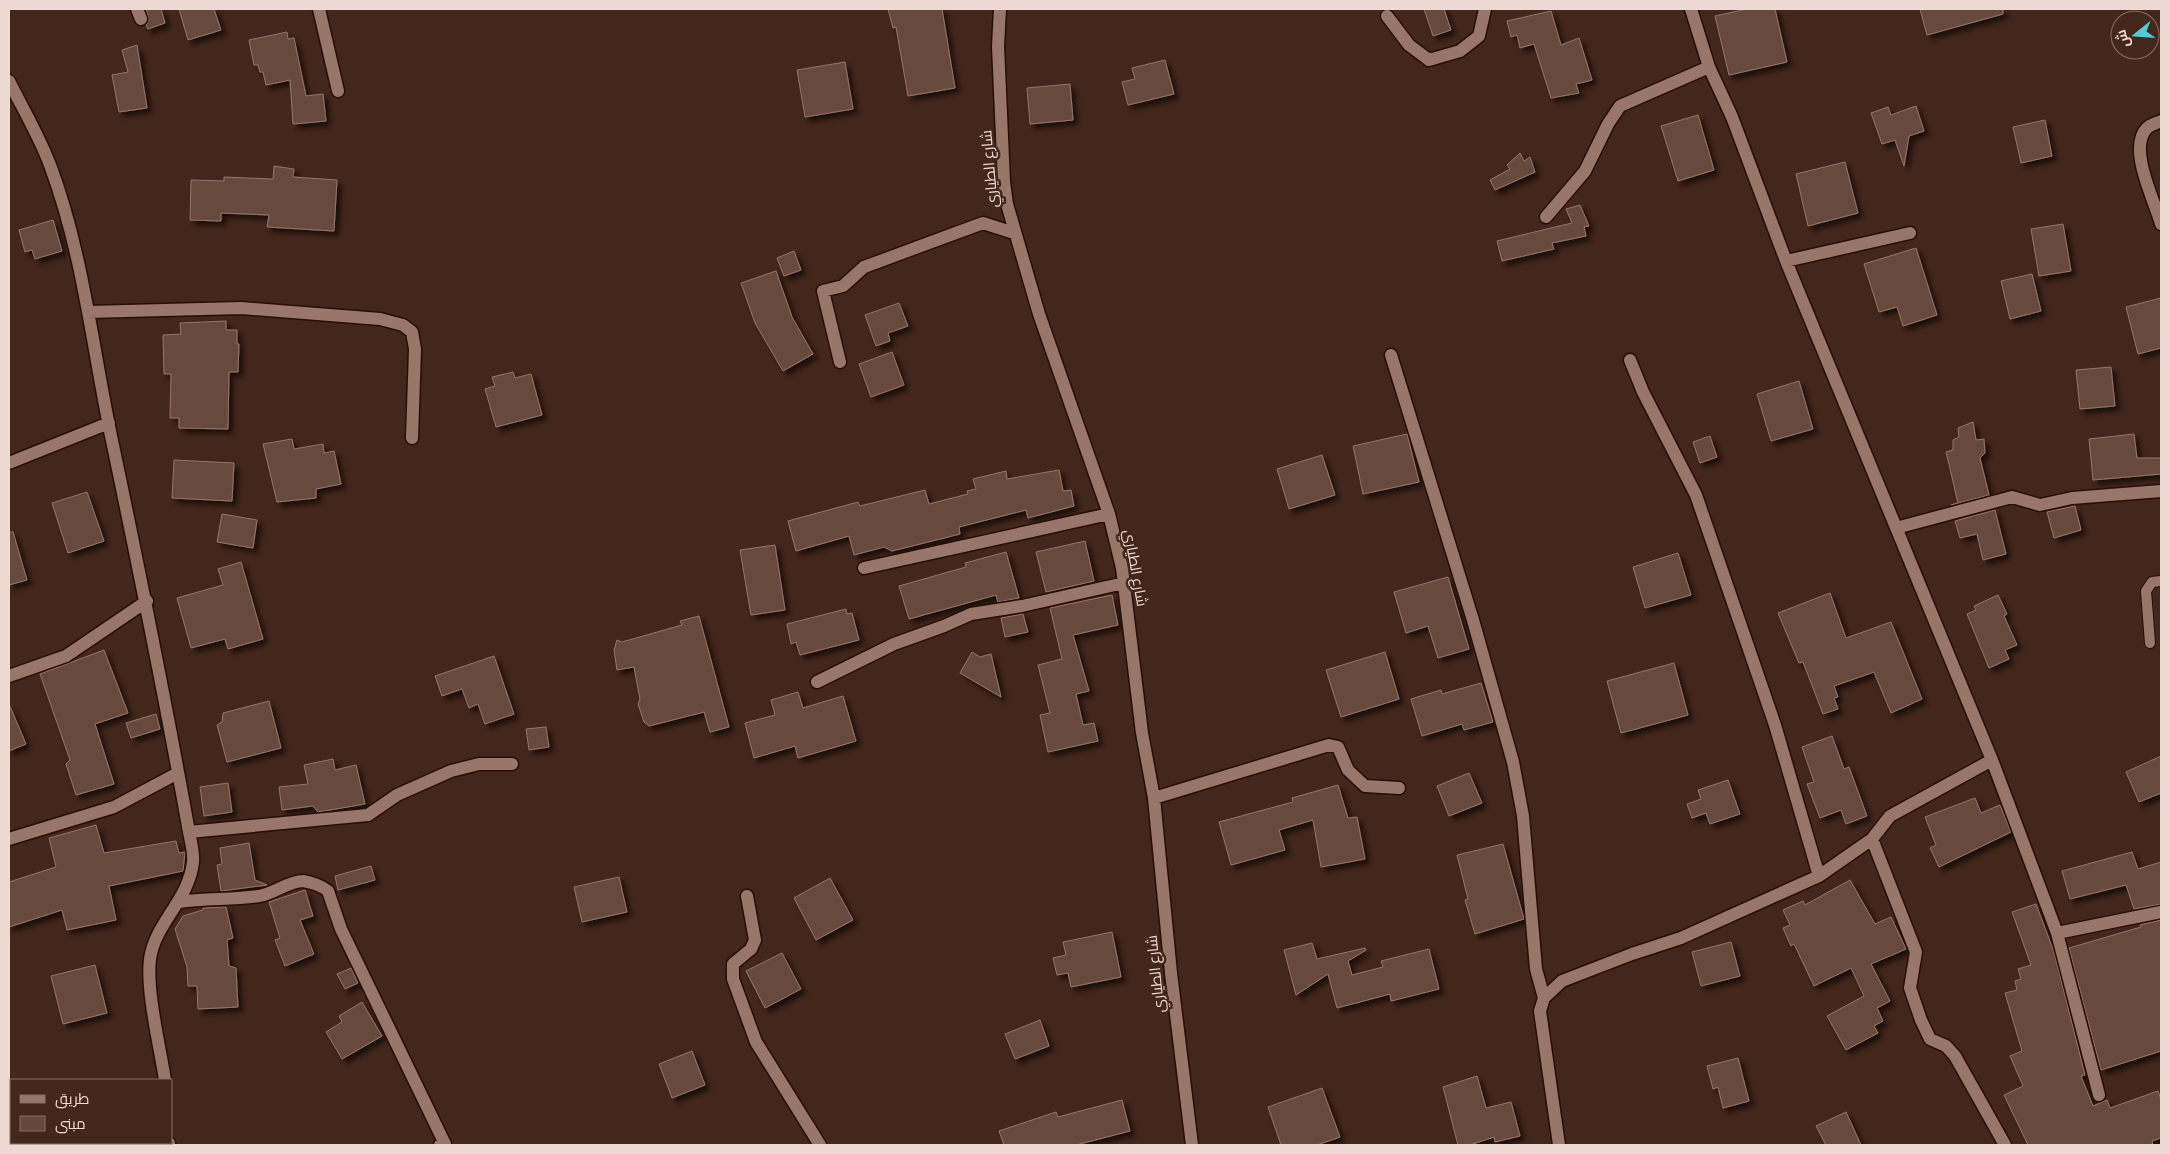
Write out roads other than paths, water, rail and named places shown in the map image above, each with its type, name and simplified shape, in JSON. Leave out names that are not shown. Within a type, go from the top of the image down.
[{"type":"street","points":[[319,9],[338,91]]},
{"type":"street","name":"شارع الطياري","points":[[1000,9],[998,46],[1004,182],[1014,233],[1039,314],[1109,514],[1124,584],[1142,733],[1154,798],[1171,973],[1192,1145]]},
{"type":"street","points":[[1387,16],[1409,45],[1429,60],[1460,51],[1479,36],[1484,9]]},
{"type":"street","points":[[1693,9],[1709,67],[1732,117],[1786,261],[1992,760],[2057,933],[2099,1095]]},
{"type":"street","points":[[1546,217],[1585,171],[1608,124],[1620,106],[1709,67]]},
{"type":"street","points":[[9,81],[50,165],[67,220],[88,312],[147,601],[152,645],[194,861],[186,889],[161,927],[154,941],[150,959],[149,978],[165,1079]]},
{"type":"street","points":[[2161,121],[2147,127],[2141,140],[2140,154],[2161,224]]},
{"type":"street","points":[[840,362],[823,291],[843,286],[864,267],[983,223],[1014,233]]},
{"type":"street","points":[[1786,261],[1910,233]]},
{"type":"street","points":[[88,312],[241,308],[380,319],[403,325],[412,332],[415,349],[412,438]]},
{"type":"street","points":[[1391,354],[1467,601],[1513,762],[1523,816],[1536,968],[1544,998]]},
{"type":"street","points":[[1630,360],[1643,392],[1696,495],[1775,725],[1819,876]]},
{"type":"street","points":[[9,463],[109,422]]},
{"type":"street","points":[[1896,528],[2012,497],[2040,505],[2072,498],[2161,492]]},
{"type":"street","points":[[864,568],[1109,514]]},
{"type":"street","points":[[817,682],[894,644],[971,614],[1022,606],[1124,584]]},
{"type":"street","points":[[9,676],[66,656],[147,601]]},
{"type":"street","points":[[1154,798],[1329,746],[1338,747],[1348,770],[1365,786],[1399,788]]},
{"type":"street","points":[[1559,1145],[1540,1011],[1544,998],[1562,981],[1632,954],[1681,938],[1819,876],[1872,839],[1890,816],[1992,760]]},
{"type":"street","points":[[189,832],[368,815],[398,795],[451,771],[479,764],[512,764]]},
{"type":"street","points":[[9,839],[114,808],[178,773]]},
{"type":"street","points":[[1872,839],[1916,952],[1910,988],[1921,1020],[1930,1039],[1946,1046],[1955,1056],[2005,1145]]},
{"type":"street","points":[[179,902],[262,896],[302,881],[323,887],[328,891],[341,929],[446,1144],[440,1145]]},
{"type":"street","points":[[747,896],[755,940],[751,949],[733,964],[733,979],[762,1053],[820,1145]]},
{"type":"street","points":[[2057,933],[2161,912]]},
{"type":"lane","points":[[2150,644],[2146,591],[2152,582],[2161,581]]}]
